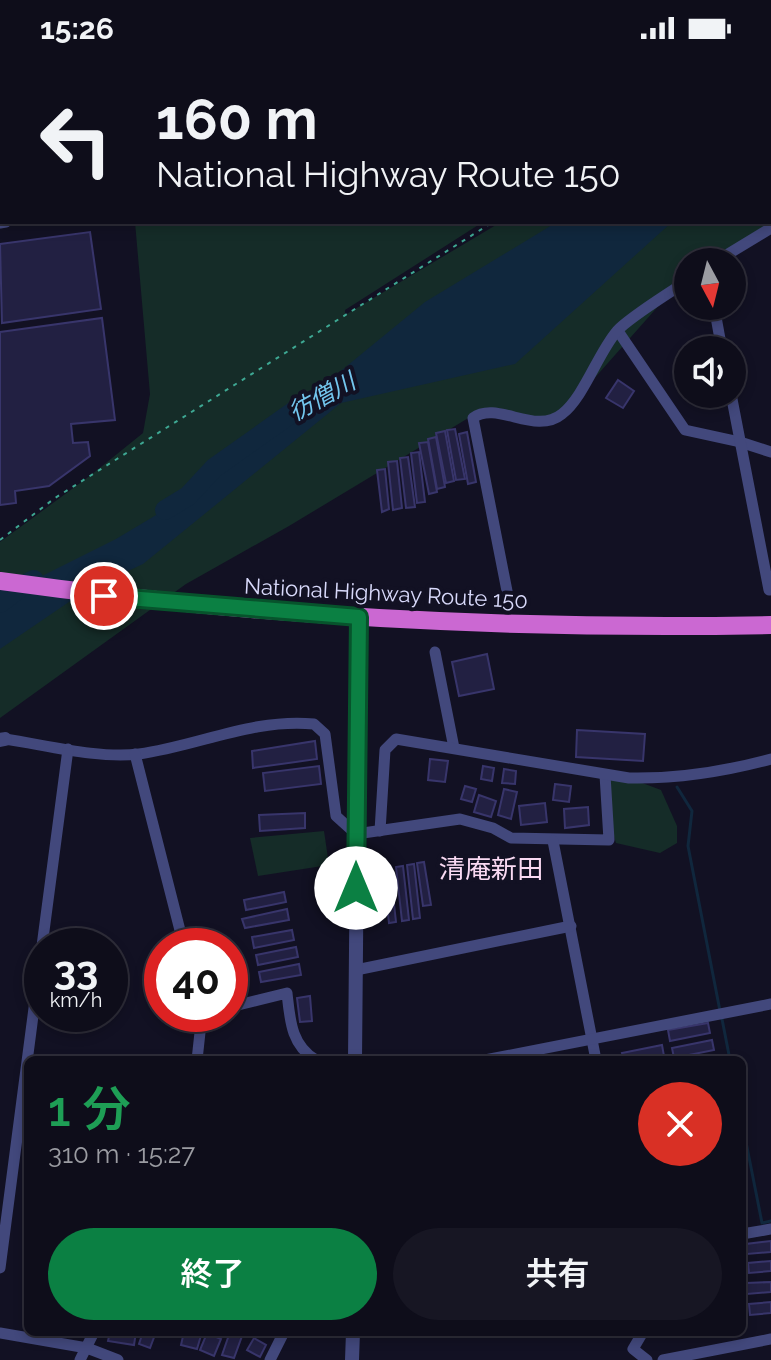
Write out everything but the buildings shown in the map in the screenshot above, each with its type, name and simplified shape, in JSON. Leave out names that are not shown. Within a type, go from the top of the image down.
[{"type":"highway","name":"National Highway Route 150","points":[[0,581],[130,599],[478,624],[638,628],[771,625]]},
{"type":"street","points":[[738,248],[771,228]]},
{"type":"street","points":[[508,596],[473,418],[480,413],[490,413],[542,422],[561,416],[618,331],[674,290]]},
{"type":"street","points":[[618,331],[685,430],[771,452]]},
{"type":"street","points":[[734,408],[769,590]]},
{"type":"street","points":[[355,1056],[359,617]]},
{"type":"street","points":[[435,652],[454,748]]},
{"type":"street","points":[[2,740],[112,755],[135,754],[164,750],[268,724],[314,724],[325,734],[336,816],[356,834],[460,819],[493,828],[511,838],[609,840],[605,775]]},
{"type":"street","points":[[380,831],[385,750],[396,739],[605,775],[663,779],[699,776],[771,759]]},
{"type":"street","points":[[44,928],[68,749]]},
{"type":"street","points":[[135,754],[179,928]]},
{"type":"street","points":[[553,841],[595,1056]]},
{"type":"street","points":[[356,970],[571,926]]},
{"type":"street","points":[[248,1003],[287,993],[290,1025],[304,1053],[309,1056]]},
{"type":"street","points":[[526,1056],[592,1039],[771,1004]]},
{"type":"street","points":[[28,1056],[31,1032]]},
{"type":"street","points":[[197,1056],[200,1032]]},
{"type":"street","points":[[0,1268],[24,1085]]},
{"type":"street","points":[[746,1233],[771,1229]]},
{"type":"street","points":[[0,1333],[87,1348],[118,1360]]},
{"type":"street","points":[[80,1360],[92,1336]]},
{"type":"street","points":[[270,1360],[282,1336]]},
{"type":"street","points":[[352,1360],[353,1336]]},
{"type":"street","points":[[633,1349],[641,1336]]},
{"type":"street","points":[[663,1360],[771,1339]]},
{"type":"street","points":[[633,1349],[647,1360]]},
{"type":"street","points":[[633,1349],[656,1360]]},
{"type":"path","points":[[0,540],[55,498],[490,224]]},
{"type":"green space","points":[[135,224],[480,224],[345,310],[345,315],[498,224],[771,224],[771,228],[740,248],[674,248],[674,291],[561,416],[470,417],[186,584],[0,718],[0,542],[143,433],[150,394]]},
{"type":"green space","points":[[605,775],[629,778],[661,790],[677,826],[677,843],[660,853],[616,843],[607,815]]},
{"type":"green space","points":[[324,831],[329,865],[258,876],[250,838]]},
{"type":"water","points":[[554,224],[670,224],[515,364],[341,403],[143,564],[85,591],[0,649],[0,606],[22,586],[116,539],[188,496],[425,302]]},
{"type":"waterway","name":"彷僧川","points":[[165,510],[188,496],[214,468],[307,402]]},
{"type":"waterway","name":"彷僧川","points":[[0,603],[34,580]]},
{"type":"waterway","points":[[677,787],[692,811],[688,846],[720,1011]]},
{"type":"waterway","points":[[722,1019],[729,1056]]},
{"type":"waterway","points":[[746,1142],[762,1223],[771,1221]]},
{"type":"district","name":"清庵新田","points":[[491,869]]},
{"type":"route","points":[[104,596],[359,617],[356,888]]}]
